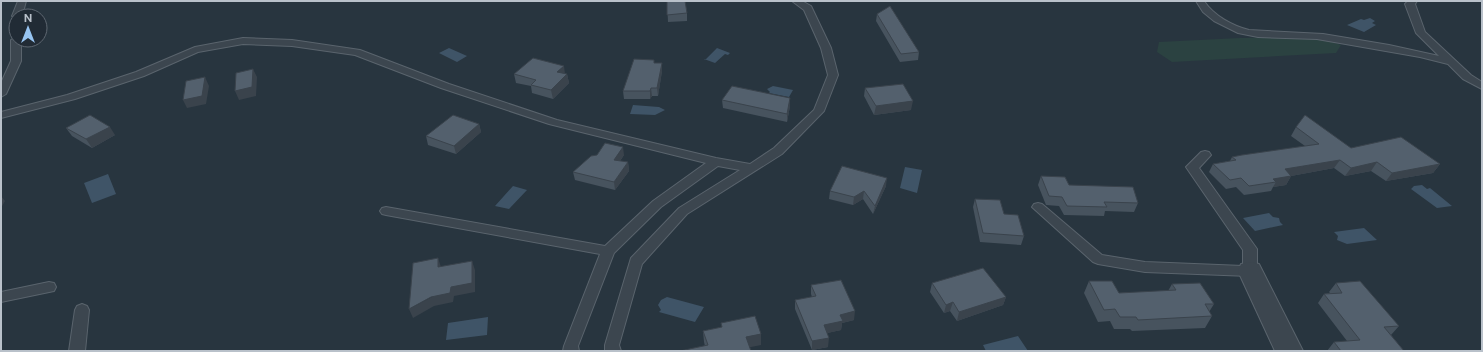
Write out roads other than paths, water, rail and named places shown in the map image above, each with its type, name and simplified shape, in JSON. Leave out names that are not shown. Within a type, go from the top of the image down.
[{"type":"street","points":[[1250,271],[1289,351]]},
{"type":"lane","points":[[613,351],[612,346],[636,262],[683,211],[778,151],[819,111],[833,75],[826,48],[808,8],[796,1]]},
{"type":"lane","points":[[1200,1],[1202,7],[1228,26],[1240,31],[1254,34],[1317,36],[1422,54],[1451,62]]},
{"type":"lane","points":[[1414,1],[1410,4],[1421,33],[1467,77],[1482,86]]},
{"type":"lane","points":[[1,116],[71,98],[140,74],[195,50],[243,41],[292,42],[357,52],[445,86],[553,122],[716,162],[752,168]]},
{"type":"lane","points":[[1,94],[16,61],[16,48]]},
{"type":"lane","points":[[1038,207],[1098,258],[1145,267],[1250,271],[1250,249],[1192,167],[1205,155]]},
{"type":"lane","points":[[571,351],[571,346],[608,251],[657,204],[716,162]]},
{"type":"lane","points":[[386,212],[608,251]]},
{"type":"lane","points":[[1,297],[49,287]]},
{"type":"lane","points":[[77,351],[82,310]]},
{"type":"water","points":[[1370,18],[1375,21],[1372,23],[1376,25],[1364,32],[1347,25],[1361,19],[1364,20]]},
{"type":"water","points":[[449,48],[467,56],[457,62],[439,53]]},
{"type":"water","points":[[717,48],[730,53],[728,55],[725,54],[715,63],[705,60]]},
{"type":"water","points":[[773,86],[793,90],[789,97],[769,93],[770,92],[767,89]]},
{"type":"water","points":[[633,105],[659,107],[665,110],[655,115],[630,114]]},
{"type":"water","points":[[905,167],[922,170],[917,193],[900,188]]},
{"type":"water","points":[[108,174],[116,194],[92,203],[84,183]]},
{"type":"water","points":[[1422,185],[1427,189],[1430,188],[1452,206],[1437,208],[1411,189],[1414,186]]},
{"type":"water","points":[[513,186],[527,190],[509,209],[495,206]]},
{"type":"water","points":[[1269,213],[1273,217],[1279,218],[1283,225],[1255,231],[1243,218]]},
{"type":"water","points":[[1364,228],[1377,240],[1347,244],[1337,240],[1338,236],[1334,232]]},
{"type":"water","points":[[667,297],[704,307],[695,322],[659,312],[661,310],[658,305],[661,300]]},
{"type":"water","points":[[488,317],[487,335],[446,340],[448,323]]},
{"type":"water","points":[[1018,336],[1028,351],[986,351],[983,345]]}]
